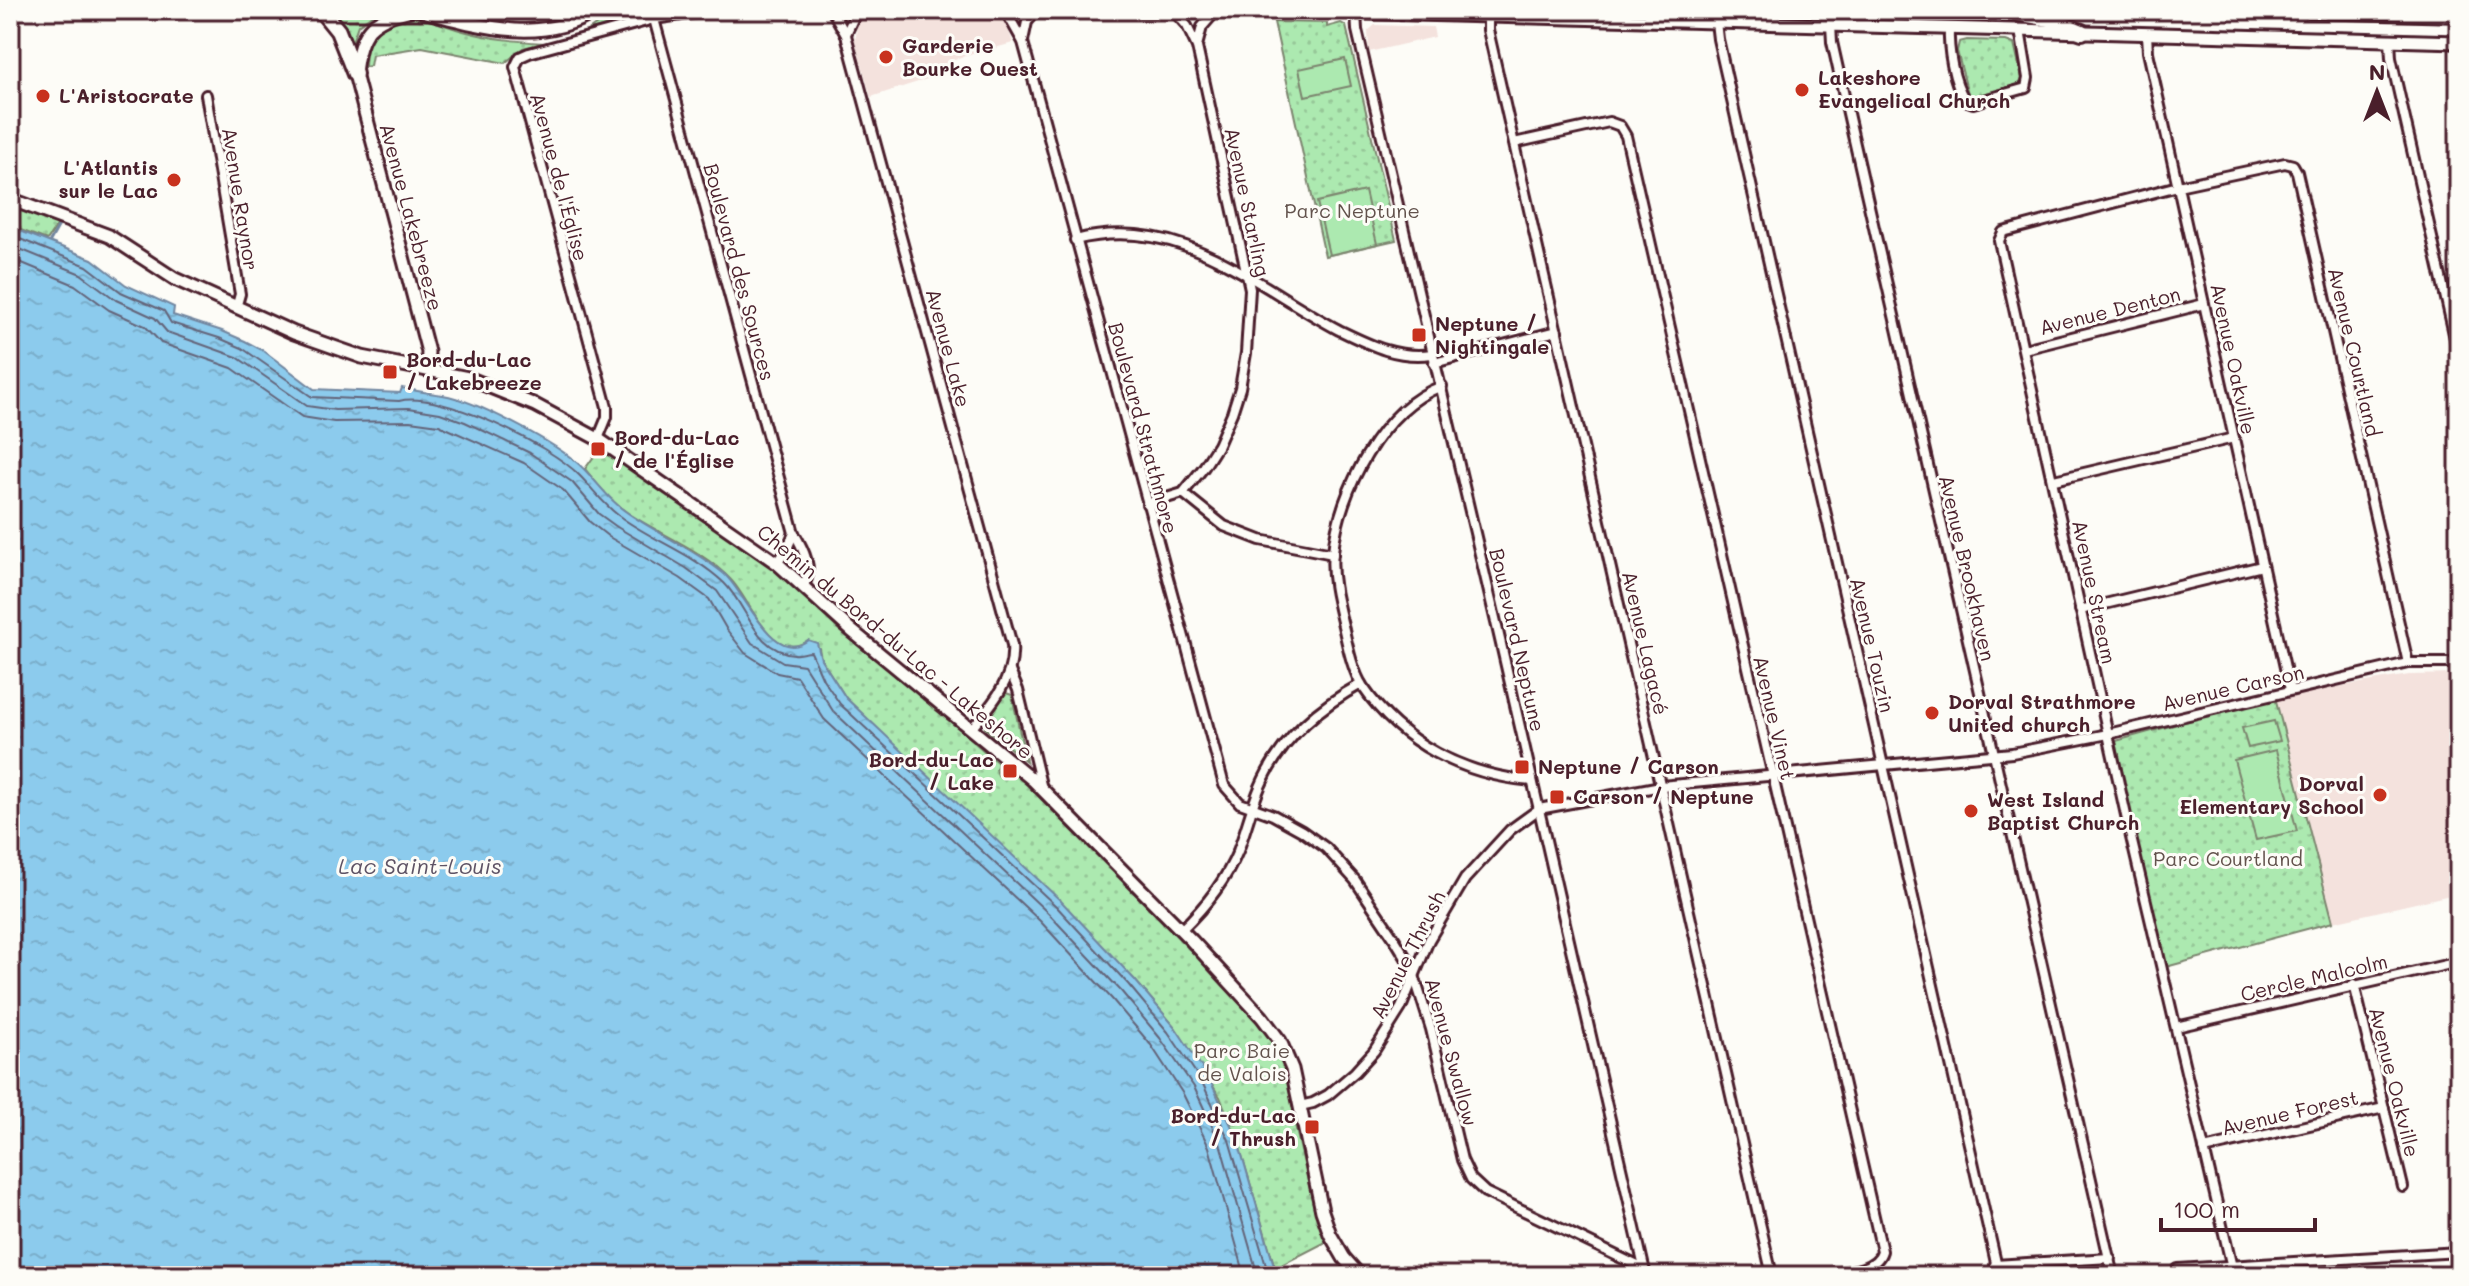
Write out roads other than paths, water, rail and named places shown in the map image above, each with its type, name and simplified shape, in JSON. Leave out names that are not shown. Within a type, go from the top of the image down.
[{"type":"highway","points":[[321,10],[338,31],[355,74]]},
{"type":"highway","points":[[2000,10],[2050,19],[2082,32]]},
{"type":"highway","points":[[2309,10],[2459,14]]},
{"type":"street","points":[[355,74],[360,43],[371,27],[388,15],[412,10]]},
{"type":"street","points":[[419,10],[499,29],[531,31],[566,26],[597,10]]},
{"type":"street","points":[[654,19],[716,10]]},
{"type":"street","name":"Avenue Lake","points":[[832,10],[846,35],[1003,610],[1012,645],[1010,671],[1018,690],[1043,789]]},
{"type":"street","points":[[846,35],[857,10]]},
{"type":"street","name":"Boulevard Strathmore","points":[[1005,10],[1023,42],[1222,779],[1235,799],[1253,807]]},
{"type":"street","points":[[1023,42],[1027,22],[1037,10]]},
{"type":"street","points":[[1100,10],[1356,12],[2459,42]]},
{"type":"street","name":"Avenue Starling","points":[[1174,11],[1187,26],[1197,47],[1250,294],[1240,388],[1218,445],[1183,493]]},
{"type":"street","points":[[1197,47],[1202,27],[1216,11]]},
{"type":"street","name":"Boulevard Neptune","points":[[1356,12],[1357,30],[1442,386],[1645,1273]]},
{"type":"street","name":"Avenue Lagacé","points":[[1488,16],[1488,30],[1771,1271],[1775,1276]]},
{"type":"street","name":"Avenue de l'Église","points":[[598,439],[607,417],[607,407],[514,71],[518,60],[529,53],[654,19]]},
{"type":"street","name":"Boulevard des Sources","points":[[654,19],[794,533],[801,544],[809,571],[803,586]]},
{"type":"street","name":"Avenue Touzin","points":[[1716,22],[1999,1276]]},
{"type":"street","name":"Avenue Brookhaven","points":[[1831,25],[1832,42],[2113,1276]]},
{"type":"street","points":[[1949,28],[1949,45],[1960,92],[1965,100],[1973,103],[2026,88],[2028,78],[2020,30]]},
{"type":"street","name":"Avenue Oakville","points":[[2147,34],[2148,52],[2290,690]]},
{"type":"street","points":[[2390,40],[2391,58],[2459,356]]},
{"type":"street","name":"Avenue Lakebreeze","points":[[355,74],[428,350],[427,370]]},
{"type":"street","name":"Avenue Raynor","points":[[206,95],[240,294],[236,308]]},
{"type":"street","name":"Avenue Vinet","points":[[1514,143],[1609,122],[1620,126],[1626,136],[1882,1251],[1879,1260],[1872,1265],[1821,1276]]},
{"type":"street","name":"Avenue Courtland","points":[[2178,186],[2285,163],[2293,165],[2297,172],[2408,663]]},
{"type":"street","name":"Avenue Stream","points":[[2178,186],[2003,232],[1999,241],[2108,734],[2233,1272]]},
{"type":"street","name":"Chemin du Bord-du-Lac - Lakeshore","points":[[10,199],[109,236],[169,276],[236,308],[349,353],[468,378],[509,393],[598,439],[777,563],[858,637],[1043,789],[1181,930],[1274,1032],[1288,1060],[1326,1223],[1344,1258],[1360,1276]]},
{"type":"street","points":[[1075,240],[1119,234],[1169,239],[1247,275],[1375,348],[1433,358],[1557,331]]},
{"type":"street","name":"Avenue Denton","points":[[2024,349],[2204,304]]},
{"type":"street","points":[[1442,386],[1420,396],[1387,426],[1365,457],[1340,515],[1333,554],[1337,601],[1361,684],[1379,708],[1413,740],[1461,766],[1499,778],[1532,781]]},
{"type":"street","points":[[2054,480],[2234,438]]},
{"type":"street","points":[[1147,504],[1183,493],[1224,526],[1260,540],[1333,554]]},
{"type":"street","points":[[777,563],[794,533]]},
{"type":"street","points":[[2080,610],[2262,566]]},
{"type":"street","name":"Avenue Carson","points":[[1539,809],[1661,786],[1994,754],[2108,734],[2408,663],[2459,663]]},
{"type":"street","points":[[971,729],[1010,671]]},
{"type":"street","points":[[1181,930],[1225,875],[1238,850],[1267,773],[1298,728],[1318,711],[1361,684]]},
{"type":"street","name":"Avenue Swallow","points":[[1253,807],[1302,831],[1335,857],[1382,920],[1414,976],[1431,1029],[1462,1160],[1471,1179],[1485,1192],[1645,1273]]},
{"type":"street","name":"Avenue Thrush","points":[[1300,1106],[1319,1101],[1364,1062],[1401,1008],[1429,940],[1465,879],[1510,830],[1539,809]]},
{"type":"street","name":"Cercle Malcolm","points":[[2176,1027],[2459,962]]},
{"type":"street","name":"Avenue Oakville","points":[[2354,984],[2403,1187]]},
{"type":"street","name":"Avenue Forest","points":[[2204,1149],[2384,1108]]},
{"type":"street","points":[[2178,1269],[2233,1272],[2459,1252]]},
{"type":"street","points":[[1995,1265],[2110,1258]]},
{"type":"water","name":"Lac Saint-Louis","points":[[10,227],[92,259],[126,285],[174,307],[173,315],[222,331],[264,351],[314,389],[400,393],[402,388],[457,399],[511,422],[574,460],[625,511],[723,573],[760,623],[783,644],[795,646],[808,640],[817,643],[821,659],[846,698],[1061,901],[1175,1027],[1209,1078],[1237,1138],[1277,1276],[10,1276]]},
{"type":"waterway","points":[[50,241],[59,225]]},
{"type":"place","name":"Garderie Bourke Ouest","points":[[886,57]]},
{"type":"place","name":"Lakeshore Evangelical Church","points":[[1802,90]]},
{"type":"place","name":"L'Aristocrate","points":[[43,96]]},
{"type":"place","name":"L'Atlantis sur le Lac","points":[[174,180]]},
{"type":"place","name":"Neptune / Nightingale","points":[[1419,335]]},
{"type":"place","name":"Bord-du-Lac / Lakebreeze","points":[[390,372]]},
{"type":"place","name":"Bord-du-Lac / de l'Église","points":[[598,449]]},
{"type":"place","name":"Dorval Strathmore United church","points":[[1932,713]]},
{"type":"place","name":"Neptune / Carson","points":[[1522,767]]},
{"type":"place","name":"Bord-du-Lac / Lake","points":[[1010,771]]},
{"type":"place","name":"Dorval Elementary School","points":[[2380,795]]},
{"type":"place","name":"Carson / Neptune","points":[[1557,797]]},
{"type":"place","name":"West Island Baptist Church","points":[[1971,811]]},
{"type":"place","name":"Bord-du-Lac / Thrush","points":[[1312,1127]]},
{"type":"park label","name":"Parc Neptune","points":[[1352,211]]},
{"type":"park label","name":"Parc Courtland","points":[[2228,859]]},
{"type":"park label","name":"Parc Baie de Valois","points":[[1242,1062]]}]
